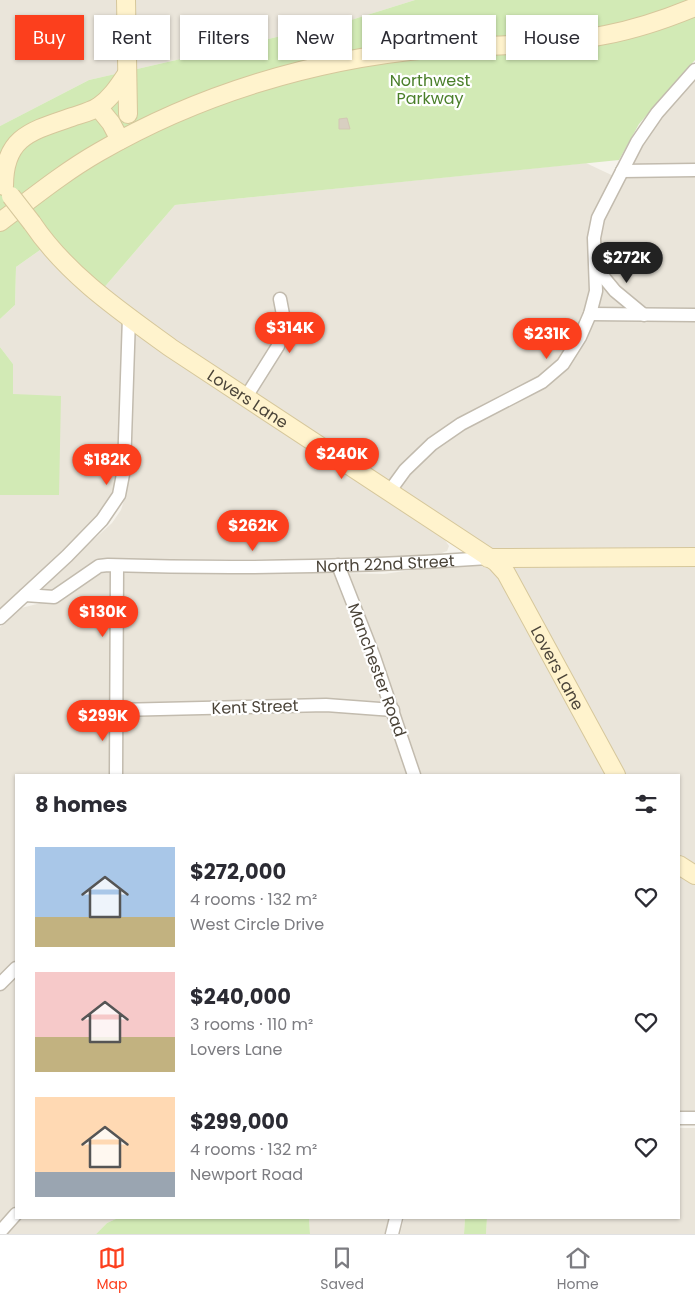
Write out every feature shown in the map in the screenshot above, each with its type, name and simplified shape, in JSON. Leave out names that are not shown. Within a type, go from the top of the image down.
[{"type":"street","points":[[126,0],[128,135]]},
{"type":"street","points":[[0,222],[67,172],[128,135],[213,97],[304,70],[346,61],[427,50],[561,42],[604,36],[665,20],[695,6]]},
{"type":"street","points":[[389,492],[405,470],[432,444],[461,424],[542,382],[563,364],[580,337],[590,314],[596,291],[594,238],[598,218],[637,142],[652,120],[695,70]]},
{"type":"street","points":[[103,103],[126,75]]},
{"type":"street","points":[[103,103],[112,123],[128,135]]},
{"type":"street","points":[[5,188],[6,149],[32,132],[103,103],[118,103],[128,114]]},
{"type":"street","points":[[622,171],[695,170]]},
{"type":"street","name":"Lovers Lane","points":[[5,188],[52,250],[128,317],[488,558],[506,573],[615,774]]},
{"type":"street","points":[[596,268],[615,291],[644,315]]},
{"type":"street","points":[[246,397],[278,346],[285,325],[280,299]]},
{"type":"street","points":[[590,314],[695,315]]},
{"type":"street","points":[[0,618],[102,520],[119,495],[124,469],[128,317]]},
{"type":"street","name":"North 22nd Street","points":[[25,595],[54,597],[99,566],[406,564],[488,558],[695,557]]},
{"type":"street","name":"Manchester Road","points":[[338,565],[393,710],[414,774]]},
{"type":"street","points":[[116,774],[118,710],[117,566]]},
{"type":"street","name":"Kent Street","points":[[118,710],[326,705],[393,710]]},
{"type":"street","points":[[680,865],[695,875]]},
{"type":"street","points":[[2,979],[15,969]]},
{"type":"street","points":[[680,1118],[695,1118]]},
{"type":"street","points":[[0,1232],[15,1215]]},
{"type":"street","points":[[392,1234],[396,1219]]},
{"type":"shaded area","points":[[0,0],[415,0],[352,20],[352,15],[278,15],[278,37],[268,39],[268,15],[180,15],[180,59],[89,80],[0,126]]},
{"type":"shaded area","points":[[695,79],[695,551],[487,549],[331,447],[102,290],[175,205],[586,163],[622,180],[654,127]]},
{"type":"shaded area","points":[[43,248],[111,313],[445,540],[449,546],[447,551],[439,554],[364,559],[108,559],[52,592],[37,591],[112,523],[121,510],[125,497],[111,505],[0,613],[0,495],[59,495],[13,395],[13,364],[0,347],[0,319],[15,305],[16,267]]},
{"type":"shaded area","points":[[467,562],[522,566],[695,567],[695,1113],[680,1113],[680,774],[15,774],[15,1219],[116,1219],[107,1223],[96,1234],[0,1234],[0,627],[21,608],[65,597],[94,573],[118,568],[384,574]]},
{"type":"shaded area","points":[[680,1128],[695,1128],[695,1234],[486,1234],[487,1219],[680,1219]]},
{"type":"shaded area","points":[[309,1219],[392,1219],[387,1234],[310,1234]]},
{"type":"shaded area","points":[[404,1219],[465,1219],[464,1234],[400,1234]]},
{"type":"green space","name":"Northwest Parkway","points":[[415,0],[695,0],[695,60],[639,124],[619,160],[175,205],[102,290],[50,243],[16,267],[15,305],[0,319],[0,126],[89,80],[180,59],[268,60],[268,39],[278,37],[278,60],[352,60],[352,20],[362,17],[362,60],[496,60],[496,15],[367,15]]},
{"type":"green space","points":[[0,347],[13,364],[13,394],[61,396],[59,495],[0,495]]},
{"type":"green space","points":[[116,1219],[309,1219],[310,1234],[96,1234],[107,1223]]},
{"type":"green space","points":[[465,1219],[487,1219],[486,1234],[464,1234]]},
{"type":"building","points":[[347,118],[350,129],[339,129],[339,119]]}]
